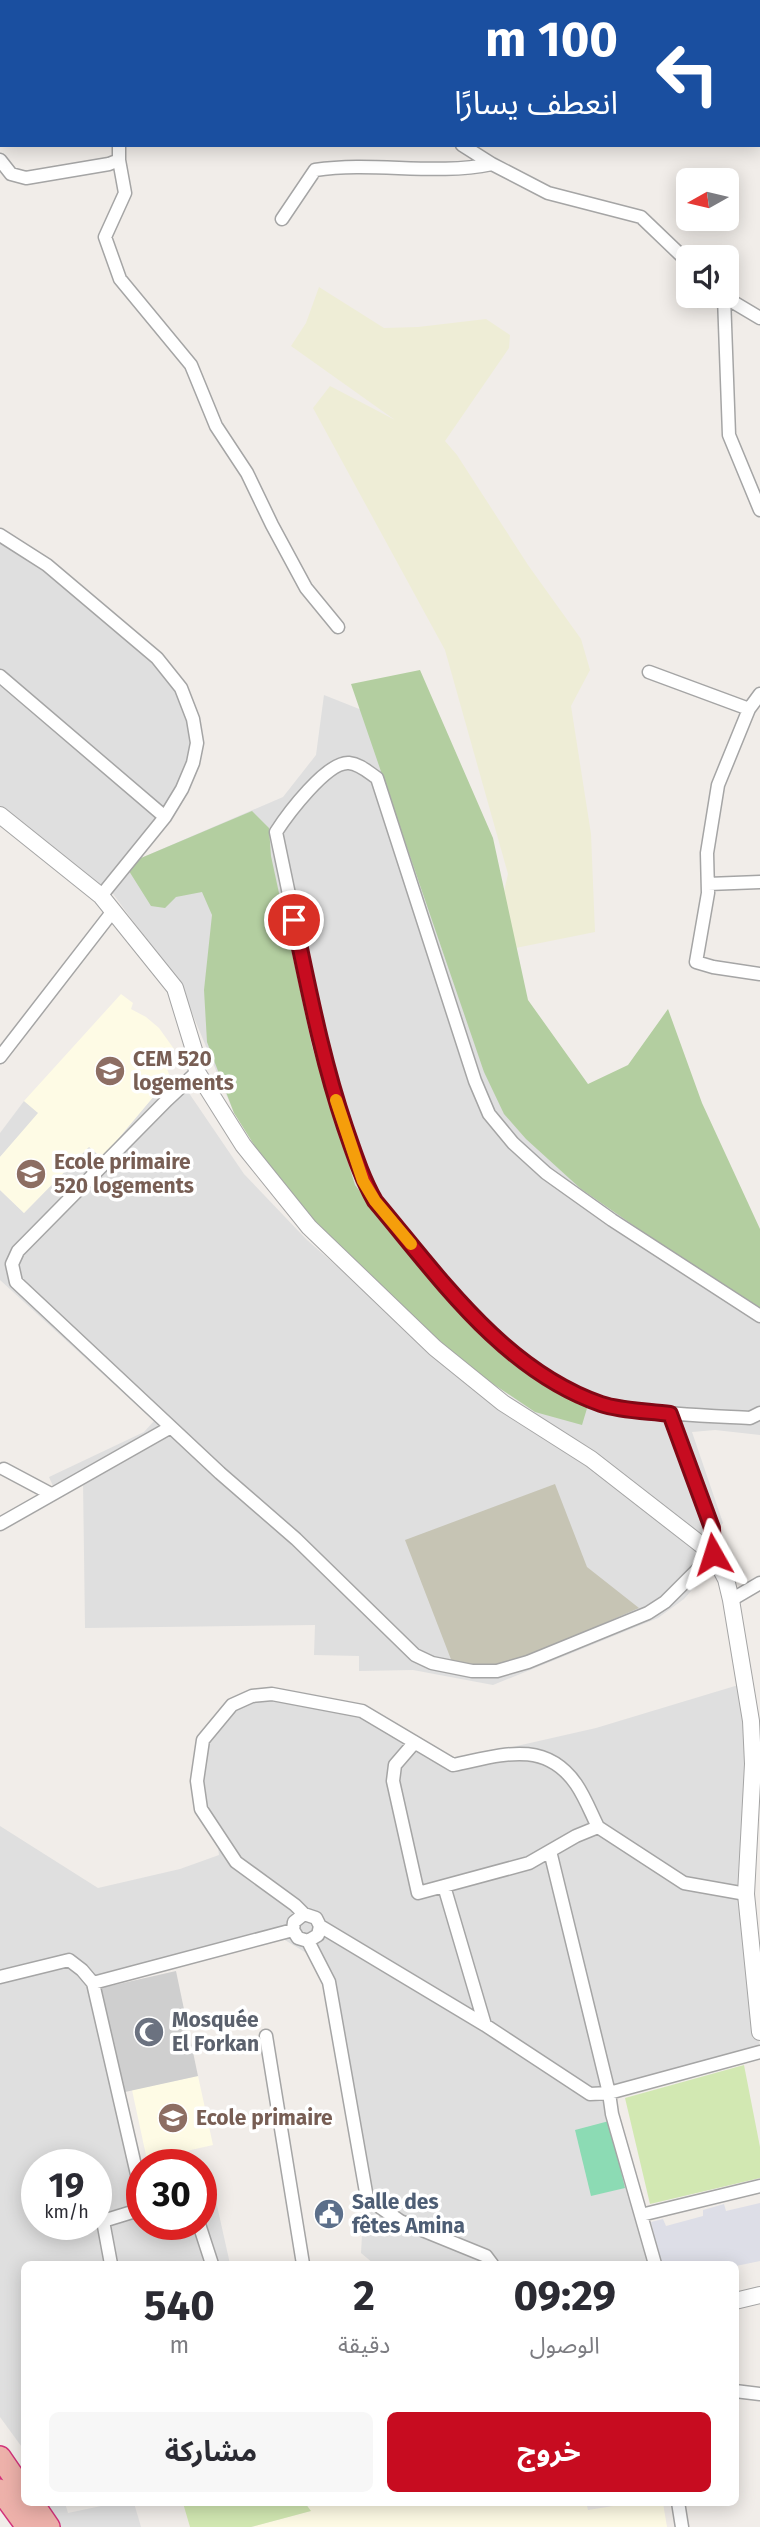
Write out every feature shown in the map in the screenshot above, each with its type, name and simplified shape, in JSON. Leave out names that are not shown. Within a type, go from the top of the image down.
[{"type":"highway","points":[[9,2477],[27,2527]]},
{"type":"highway","points":[[35,2506],[49,2527]]},
{"type":"street","points":[[119,147],[125,193],[105,237],[120,279],[191,365],[216,426],[247,473],[306,589],[338,627]]},
{"type":"street","points":[[465,147],[548,193],[641,217],[676,251]]},
{"type":"street","points":[[0,160],[11,174],[26,178],[119,160]]},
{"type":"street","points":[[282,219],[315,170],[344,166],[467,169],[492,164]]},
{"type":"street","points":[[739,306],[760,318]]},
{"type":"street","points":[[724,308],[729,435],[760,510]]},
{"type":"street","points":[[0,535],[47,565],[156,658],[181,688],[193,719],[197,743],[188,776],[164,817],[102,896]]},
{"type":"street","points":[[649,672],[749,709]]},
{"type":"street","points":[[0,676],[164,817]]},
{"type":"street","points":[[760,694],[749,709],[719,785],[707,853],[708,884],[696,962],[760,974]]},
{"type":"street","points":[[760,1316],[612,1220],[546,1173],[513,1143],[489,1114],[475,1081],[377,778],[361,767],[347,762],[335,766],[286,816],[276,832],[321,1048],[363,1181],[375,1201],[468,1312],[557,1385],[603,1405],[670,1414],[750,1418],[760,1413]]},
{"type":"street","points":[[0,815],[102,896],[175,988],[194,1050],[197,1072],[243,1144],[309,1227],[435,1348],[503,1403],[591,1459],[713,1554],[726,1578],[756,1721],[753,1764],[754,1844],[746,1894],[757,1981],[760,2032]]},
{"type":"street","points":[[708,884],[760,881]]},
{"type":"street","points":[[0,1057],[113,911]]},
{"type":"street","points":[[197,1072],[18,1251],[12,1264],[16,1282],[220,1473],[296,1539],[415,1655],[432,1663],[472,1671],[497,1671],[528,1662],[648,1613],[665,1602],[713,1554],[712,1528],[670,1414]]},
{"type":"street","points":[[0,1524],[171,1427]]},
{"type":"street","points":[[4,1469],[51,1493]]},
{"type":"street","points":[[731,1600],[760,1583]]},
{"type":"street","points":[[746,1894],[684,1883],[598,1828],[577,1785],[563,1768],[542,1755],[514,1754],[453,1765],[362,1711],[272,1694],[252,1696],[232,1705],[203,1740],[197,1781],[201,1810],[236,1862],[304,1914],[313,1916],[320,1926],[485,2025],[590,2094],[609,2093],[760,2052]]},
{"type":"street","points":[[414,1743],[395,1765],[393,1781],[418,1893],[529,1863],[576,1836],[598,1828]]},
{"type":"street","points":[[550,1851],[612,2114],[654,2261]]},
{"type":"street","points":[[444,1886],[485,2025]]},
{"type":"street","points":[[304,1914],[294,1922],[293,1930],[298,1938],[309,1941],[329,1982],[367,2199],[400,2221],[486,2256],[490,2261]]},
{"type":"street","points":[[309,1941],[318,1935],[320,1926]]},
{"type":"street","points":[[93,1983],[293,1930]]},
{"type":"street","points":[[0,1978],[69,1960],[93,1983],[131,2149]]},
{"type":"street","points":[[266,2036],[303,2261]]},
{"type":"street","points":[[641,2215],[760,2186]]},
{"type":"street","points":[[110,2261],[103,2221],[126,2214]]},
{"type":"street","points":[[204,2240],[211,2261]]},
{"type":"street","points":[[739,2300],[760,2295]]},
{"type":"street","points":[[739,2391],[760,2394]]},
{"type":"street","points":[[679,2506],[682,2527]]},
{"type":"shaded area","points":[[0,535],[47,565],[181,688],[197,743],[182,789],[101,896],[0,815]]},
{"type":"shaded area","points":[[324,695],[450,745],[546,1084],[760,1264],[760,1435],[715,1430],[692,1432],[723,1523],[708,1541],[608,1463],[471,1369],[234,1113],[181,987],[111,891],[141,858],[283,797],[316,755]]},
{"type":"shaded area","name":"CEM 520 logements","points":[[121,994],[133,1003],[131,1009],[159,1028],[174,1049],[171,1051],[176,1057],[166,1066],[170,1077],[102,1158],[89,1147],[24,1213],[0,1190],[0,1157],[38,1113],[24,1101]]},
{"type":"shaded area","points":[[170,1077],[178,1077],[244,1174],[306,1239],[460,1375],[581,1460],[695,1549],[698,1559],[695,1565],[706,1574],[684,1599],[658,1618],[493,1685],[413,1670],[359,1671],[359,1656],[314,1655],[315,1625],[85,1628],[83,1480],[56,1493],[49,1477],[144,1432],[154,1421],[0,1280],[0,1190],[24,1213],[89,1146],[102,1158]]},
{"type":"shaded area","points":[[24,1101],[39,1113],[0,1157],[0,1133]]},
{"type":"shaded area","points":[[555,1484],[587,1567],[639,1608],[520,1660],[497,1667],[472,1667],[452,1662],[405,1540]]},
{"type":"shaded area","points":[[745,1683],[748,1843],[760,2052],[609,2093],[654,2261],[370,2261],[361,2253],[364,2198],[328,1982],[308,1954],[275,1934],[89,1986],[126,2149],[126,2240],[217,2240],[217,2206],[229,2261],[21,2261],[21,2446],[0,2417],[0,1826],[98,1888],[180,1869],[219,1855],[216,1833],[201,1809],[203,1740],[232,1705],[252,1696],[362,1711],[450,1761],[596,1728]]},
{"type":"shaded area","name":"Mosquée El Forkan","points":[[176,1971],[198,2076],[125,2092],[116,2075],[101,1988]]},
{"type":"shaded area","name":"Ecole primaire","points":[[198,2076],[213,2145],[195,2149],[145,2149],[132,2090]]},
{"type":"shaded area","points":[[760,2203],[760,2261],[739,2265],[739,2261],[660,2261],[651,2222],[663,2219],[666,2226],[703,2216],[703,2210],[724,2204],[726,2211]]},
{"type":"shaded area","points":[[44,2506],[66,2506],[68,2513],[101,2506],[135,2506],[141,2527],[58,2527]]},
{"type":"shaded area","points":[[307,2506],[587,2506],[588,2510],[613,2506],[664,2506],[667,2527],[251,2527],[310,2511]]},
{"type":"green space","points":[[319,287],[384,328],[486,319],[510,335],[509,348],[445,441],[581,639],[590,670],[571,706],[591,834],[595,932],[490,953],[508,874],[445,650],[313,408],[330,386],[395,420],[291,346],[306,323]]},
{"type":"green space","points":[[420,670],[493,838],[528,1000],[588,1084],[628,1065],[668,1009],[702,1103],[760,1229],[760,1313],[581,1189],[526,1139],[504,1114],[484,1072],[351,684]]},
{"type":"green space","points":[[252,811],[269,828],[271,856],[312,1046],[355,1185],[414,1261],[475,1329],[555,1390],[588,1405],[582,1425],[535,1412],[471,1369],[414,1323],[301,1207],[261,1156],[234,1113],[207,1042],[204,990],[212,915],[202,892],[176,897],[165,908],[151,906],[129,871],[141,858]]},
{"type":"green space","points":[[744,2065],[760,2147],[760,2178],[650,2204],[625,2098]]},
{"type":"green space","points":[[609,2121],[625,2188],[591,2196],[575,2130]]},
{"type":"green space","points":[[184,2506],[307,2506],[311,2511],[251,2527],[190,2527]]},
{"type":"slow traffic","points":[[336,1100],[363,1181],[375,1201],[411,1244]]},
{"type":"place","name":"CEM 520 logements","points":[[110,1071]]},
{"type":"place","name":"Ecole primaire 520 logements","points":[[31,1174]]},
{"type":"place","name":"Mosquée El Forkan","points":[[149,2032]]},
{"type":"place","name":"Ecole primaire","points":[[173,2118]]},
{"type":"place","name":"Salle des fêtes Amina","points":[[329,2214]]},
{"type":"route","points":[[294,920],[321,1048],[363,1181],[375,1201],[468,1312],[557,1385],[603,1405],[670,1414],[712,1528],[713,1554]]}]
